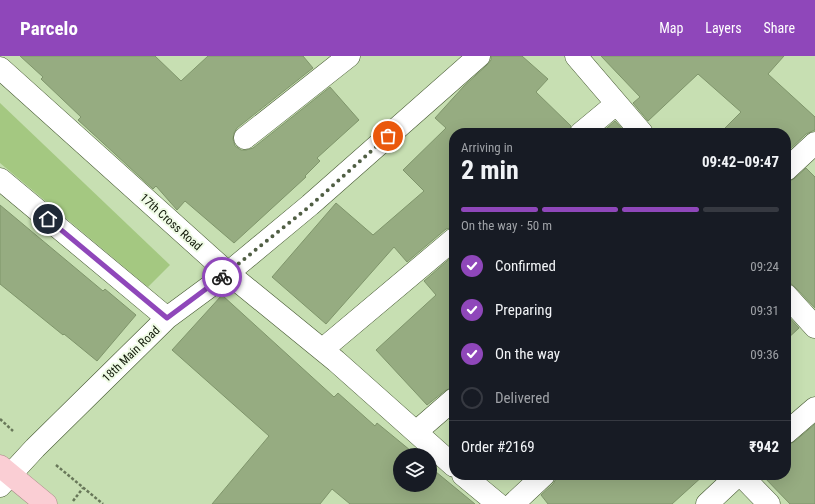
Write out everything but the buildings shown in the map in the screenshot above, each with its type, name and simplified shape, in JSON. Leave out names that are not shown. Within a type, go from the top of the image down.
[{"type":"highway","points":[[4,476],[46,504]]},
{"type":"street","points":[[245,138],[349,56]]},
{"type":"street","name":"18th Main Road","points":[[4,476],[35,448],[167,318],[228,273],[310,206],[479,56]]},
{"type":"street","points":[[576,56],[638,128]]},
{"type":"street","name":"17th Cross Road","points":[[0,68],[228,273],[322,350],[449,462]]},
{"type":"street","points":[[587,128],[616,104]]},
{"type":"street","points":[[791,165],[815,143]]},
{"type":"street","points":[[0,179],[167,318]]},
{"type":"street","points":[[322,350],[449,243]]},
{"type":"street","points":[[791,301],[815,327]]},
{"type":"street","points":[[416,432],[449,403]]},
{"type":"street","points":[[791,429],[815,408]]},
{"type":"street","points":[[469,480],[498,504]]},
{"type":"street","points":[[513,504],[539,480]]},
{"type":"street","points":[[707,504],[734,480]]},
{"type":"street","points":[[745,480],[769,504]]},
{"type":"path","points":[[0,419],[17,434]]},
{"type":"path","points":[[55,464],[103,504]]},
{"type":"path","points":[[72,503],[83,488]]},
{"type":"green space","points":[[0,103],[170,265],[148,287],[0,163]]},
{"type":"way so far","points":[[222,277],[310,206],[388,136]]},
{"type":"route","points":[[48,219],[167,318],[222,277]]}]
